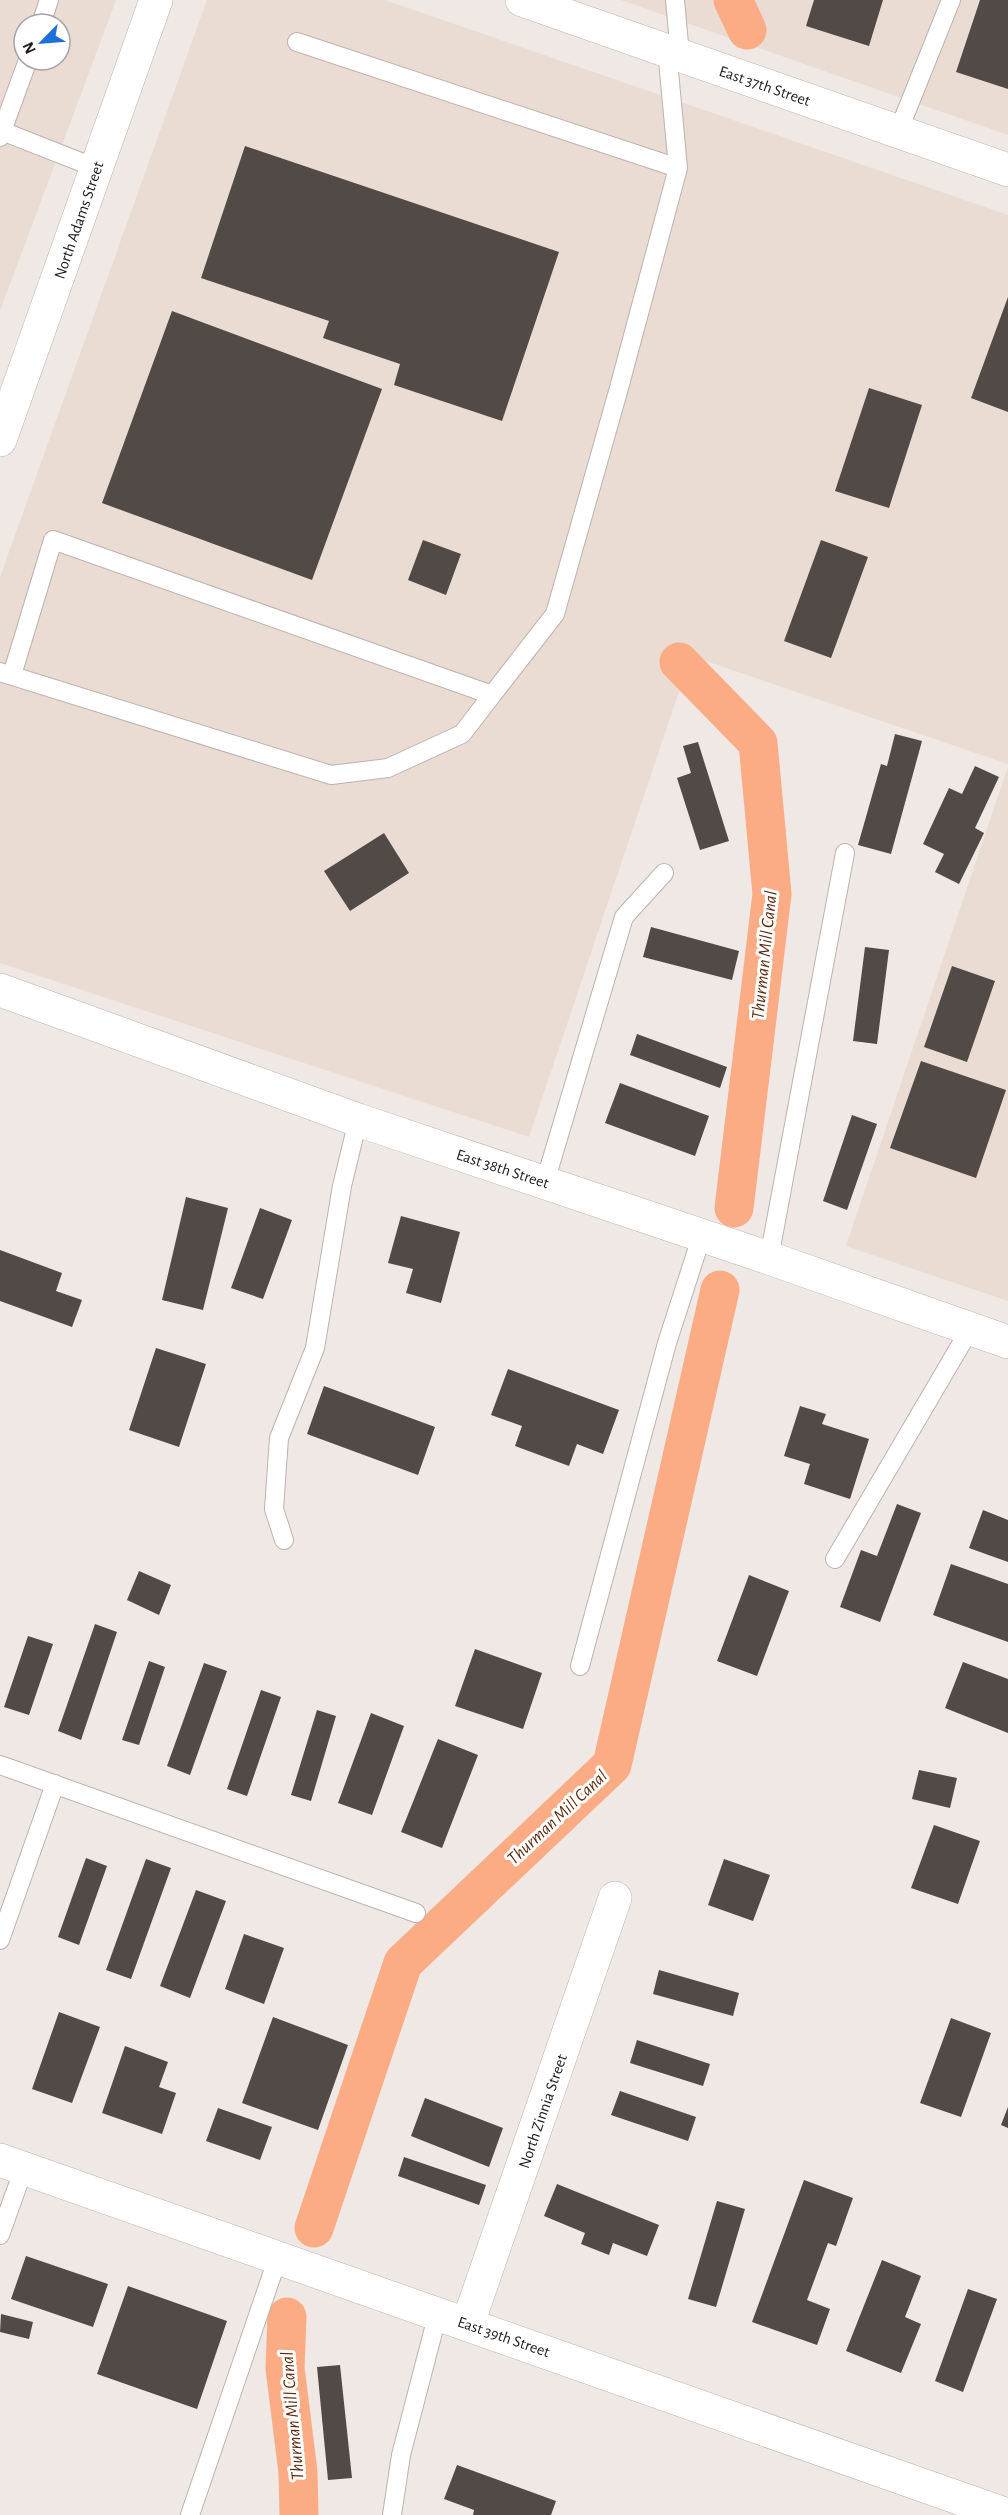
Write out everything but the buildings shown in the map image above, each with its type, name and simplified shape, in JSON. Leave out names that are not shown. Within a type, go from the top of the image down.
[{"type":"street","name":"North Adams Street","points":[[0,440],[156,0]]},
{"type":"street","name":"East 37th Street","points":[[522,0],[578,9],[673,53],[1008,170]]},
{"type":"street","name":"East 38th Street","points":[[0,990],[358,1120],[702,1235],[1008,1342]]},
{"type":"street","name":"North Zinnia Street","points":[[468,2323],[615,1898]]},
{"type":"street","name":"East 39th Street","points":[[12,2164],[1007,2515]]},
{"type":"lane","points":[[492,695],[53,540],[6,673],[331,775],[388,768],[462,734],[555,615],[678,168],[673,53],[675,0]]},
{"type":"lane","points":[[898,132],[951,0]]},
{"type":"lane","points":[[297,42],[678,168]]},
{"type":"lane","points":[[24,72],[1,133],[96,168]]},
{"type":"lane","points":[[769,1258],[845,853]]},
{"type":"lane","points":[[545,1182],[624,917],[664,873]]},
{"type":"lane","points":[[285,1540],[274,1509],[279,1438],[315,1348],[342,1185],[358,1120]]},
{"type":"lane","points":[[580,1666],[667,1343],[702,1235]]},
{"type":"lane","points":[[835,1559],[970,1329]]},
{"type":"lane","points":[[0,1765],[416,1913]]},
{"type":"lane","points":[[0,1940],[55,1784]]},
{"type":"lane","points":[[0,2235],[12,2164]]},
{"type":"lane","points":[[190,2515],[278,2257]]},
{"type":"lane","points":[[392,2515],[401,2455],[438,2313]]},
{"type":"shaded area","points":[[0,0],[116,0],[0,311]]},
{"type":"shaded area","points":[[207,0],[385,0],[1008,215],[1008,764],[691,656],[529,1137],[0,963],[0,577]]},
{"type":"shaded area","points":[[621,0],[1008,0],[1008,135]]},
{"type":"shaded area","points":[[1008,767],[1008,1301],[846,1246]]},
{"type":"waterway","name":"Thurman Mill Canal","points":[[733,0],[747,30]]},
{"type":"waterway","name":"Thurman Mill Canal","points":[[679,662],[758,743],[772,894],[734,1208]]},
{"type":"waterway","name":"Thurman Mill Canal","points":[[314,2228],[403,1963],[612,1765],[720,1290]]},
{"type":"waterway","name":"Thurman Mill Canal","points":[[287,2317],[285,2368],[298,2472],[299,2515]]}]
